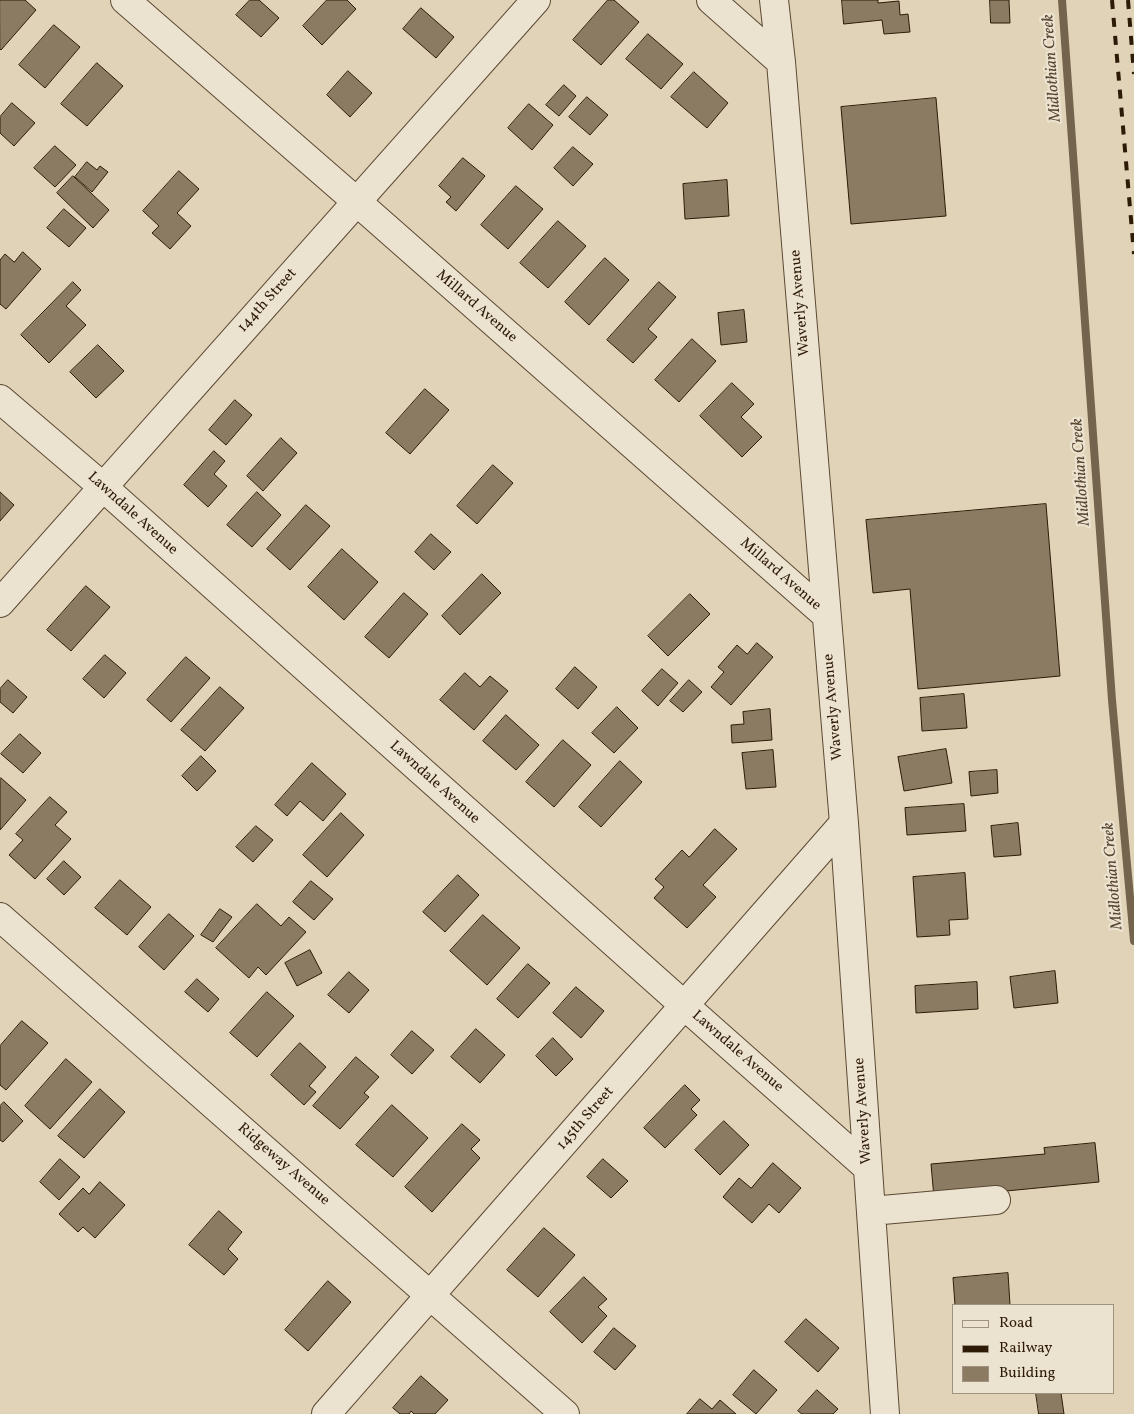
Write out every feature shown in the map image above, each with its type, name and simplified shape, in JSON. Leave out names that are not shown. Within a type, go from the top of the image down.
[{"type":"street","name":"Millard Avenue","points":[[125,0],[826,615]]},
{"type":"street","name":"144th Street","points":[[0,603],[536,0]]},
{"type":"street","points":[[711,0],[781,62]]},
{"type":"street","name":"Waverly Avenue","points":[[774,0],[781,62],[844,823],[885,1414]]},
{"type":"street","name":"Lawndale Avenue","points":[[0,399],[103,487],[868,1168]]},
{"type":"street","name":"145th Street","points":[[326,1414],[844,823]]},
{"type":"street","name":"Ridgeway Avenue","points":[[0,917],[565,1414]]},
{"type":"street","points":[[871,1211],[996,1200]]},
{"type":"building","points":[[0,0],[25,0],[36,10],[1,50],[0,49]]},
{"type":"building","points":[[250,0],[259,0],[279,18],[261,37],[236,15]]},
{"type":"building","points":[[327,0],[347,0],[356,9],[322,45],[303,26]]},
{"type":"building","points":[[608,0],[614,0],[639,22],[601,65],[573,40]]},
{"type":"building","points":[[842,0],[878,0],[878,3],[899,1],[900,15],[908,14],[910,32],[884,34],[882,20],[844,24]]},
{"type":"building","points":[[990,0],[1009,0],[1010,23],[991,23]]},
{"type":"building","points":[[421,8],[454,37],[436,58],[403,29]]},
{"type":"building","points":[[54,25],[80,47],[45,88],[19,65]]},
{"type":"building","points":[[648,34],[683,64],[661,89],[626,59]]},
{"type":"building","points":[[97,63],[123,86],[87,126],[61,104]]},
{"type":"building","points":[[348,71],[372,93],[350,117],[327,95]]},
{"type":"building","points":[[694,72],[728,103],[707,128],[671,97]]},
{"type":"building","points":[[564,85],[576,96],[559,116],[546,105]]},
{"type":"building","points":[[587,97],[608,115],[590,135],[569,117]]},
{"type":"building","points":[[936,98],[946,216],[851,224],[841,107]]},
{"type":"building","points":[[12,103],[35,123],[14,146],[0,133],[0,117]]},
{"type":"building","points":[[529,104],[553,125],[532,150],[508,128]]},
{"type":"building","points":[[55,146],[76,165],[55,187],[34,168]]},
{"type":"building","points":[[573,147],[593,164],[573,186],[554,168]]},
{"type":"building","points":[[463,158],[485,176],[456,211],[446,202],[451,197],[439,186]]},
{"type":"building","points":[[87,162],[97,170],[100,166],[108,172],[92,192],[75,177]]},
{"type":"building","points":[[179,171],[199,189],[177,213],[191,226],[170,249],[152,233],[159,226],[143,211]]},
{"type":"building","points":[[73,176],[109,210],[93,228],[57,193]]},
{"type":"building","points":[[727,180],[729,216],[685,219],[683,184]]},
{"type":"building","points":[[516,186],[543,209],[508,249],[481,225]]},
{"type":"building","points":[[64,209],[86,228],[69,247],[47,228]]},
{"type":"building","points":[[558,221],[586,246],[548,288],[520,263]]},
{"type":"building","points":[[23,252],[41,269],[6,309],[0,304],[0,260],[5,254],[14,262]]},
{"type":"building","points":[[605,258],[629,280],[589,325],[565,302]]},
{"type":"building","points":[[73,282],[81,290],[66,306],[86,325],[49,363],[21,335]]},
{"type":"building","points":[[659,282],[676,297],[648,329],[657,337],[633,363],[607,340]]},
{"type":"building","points":[[744,310],[747,342],[721,345],[718,313]]},
{"type":"building","points":[[692,339],[716,361],[679,402],[655,380]]},
{"type":"building","points":[[98,345],[124,371],[96,398],[70,372]]},
{"type":"building","points":[[732,383],[754,404],[741,417],[762,437],[742,457],[700,416]]},
{"type":"building","points":[[425,389],[449,410],[410,454],[386,433]]},
{"type":"building","points":[[235,400],[252,415],[226,445],[209,430]]},
{"type":"building","points":[[281,438],[297,453],[263,491],[247,476]]},
{"type":"building","points":[[214,451],[225,461],[214,474],[227,486],[208,507],[184,485]]},
{"type":"building","points":[[493,465],[513,483],[477,524],[457,506]]},
{"type":"building","points":[[0,492],[14,505],[0,521]]},
{"type":"building","points":[[257,492],[281,515],[252,547],[227,525]]},
{"type":"building","points":[[1046,504],[1060,676],[918,689],[910,589],[873,593],[866,520]]},
{"type":"building","points":[[306,505],[330,526],[290,570],[267,549]]},
{"type":"building","points":[[431,534],[451,552],[434,570],[415,552]]},
{"type":"building","points":[[342,549],[378,582],[344,620],[308,587]]},
{"type":"building","points":[[482,574],[501,593],[460,635],[442,616]]},
{"type":"building","points":[[86,586],[110,607],[71,651],[47,630]]},
{"type":"building","points":[[404,593],[428,614],[389,658],[365,637]]},
{"type":"building","points":[[690,594],[710,614],[668,656],[648,636]]},
{"type":"building","points":[[757,643],[773,657],[731,705],[711,687],[724,672],[718,667],[737,645],[747,654]]},
{"type":"building","points":[[105,655],[126,673],[104,698],[83,679]]},
{"type":"building","points":[[186,657],[210,678],[171,722],[147,700]]},
{"type":"building","points":[[575,667],[597,687],[578,709],[556,689]]},
{"type":"building","points":[[662,669],[678,683],[658,706],[642,691]]},
{"type":"building","points":[[465,673],[480,687],[490,676],[508,691],[474,730],[440,700]]},
{"type":"building","points":[[8,680],[27,697],[13,713],[0,702],[0,689]]},
{"type":"building","points":[[689,680],[702,692],[683,712],[670,701]]},
{"type":"building","points":[[220,687],[244,708],[205,751],[181,730]]},
{"type":"building","points":[[964,694],[967,728],[922,731],[920,698]]},
{"type":"building","points":[[617,707],[638,728],[614,753],[592,733]]},
{"type":"building","points":[[770,709],[772,740],[732,743],[731,725],[744,724],[743,712]]},
{"type":"building","points":[[506,715],[539,745],[516,770],[483,741]]},
{"type":"building","points":[[20,734],[41,753],[23,773],[1,754]]},
{"type":"building","points":[[563,740],[591,765],[554,807],[526,782]]},
{"type":"building","points":[[946,749],[952,783],[904,791],[898,757]]},
{"type":"building","points":[[773,750],[776,787],[746,789],[742,753]]},
{"type":"building","points":[[201,756],[216,771],[197,791],[182,776]]},
{"type":"building","points":[[620,761],[642,782],[601,827],[579,807]]},
{"type":"building","points":[[312,763],[346,794],[323,821],[300,801],[287,816],[275,805]]},
{"type":"building","points":[[997,770],[998,793],[971,796],[969,772]]},
{"type":"building","points":[[0,779],[26,800],[0,830]]},
{"type":"building","points":[[50,797],[67,812],[55,825],[71,839],[35,879],[9,855],[23,840],[16,834]]},
{"type":"building","points":[[964,804],[966,831],[907,835],[905,808]]},
{"type":"building","points":[[341,813],[364,835],[327,877],[303,855]]},
{"type":"building","points":[[1018,823],[1021,855],[994,857],[991,826]]},
{"type":"building","points":[[256,826],[273,840],[253,862],[236,847]]},
{"type":"building","points":[[715,829],[737,849],[703,885],[716,897],[687,928],[654,898],[664,887],[655,879],[682,850],[689,857]]},
{"type":"building","points":[[64,861],[81,877],[64,895],[47,879]]},
{"type":"building","points":[[965,873],[968,919],[949,920],[950,935],[917,937],[913,877]]},
{"type":"building","points":[[458,875],[479,895],[445,932],[423,912]]},
{"type":"building","points":[[120,880],[151,907],[127,935],[95,908]]},
{"type":"building","points":[[311,881],[333,899],[314,920],[293,902]]},
{"type":"building","points":[[257,904],[281,926],[289,917],[306,932],[266,975],[258,967],[249,978],[216,948]]},
{"type":"building","points":[[220,909],[232,917],[213,942],[201,935]]},
{"type":"building","points":[[169,914],[194,936],[164,970],[139,947]]},
{"type":"building","points":[[483,915],[520,948],[487,985],[450,951]]},
{"type":"building","points":[[310,950],[322,973],[297,986],[285,963]]},
{"type":"building","points":[[528,964],[550,983],[518,1018],[497,999]]},
{"type":"building","points":[[1055,971],[1058,1003],[1014,1008],[1010,977]]},
{"type":"building","points":[[349,972],[369,990],[349,1013],[328,995]]},
{"type":"building","points":[[197,979],[219,999],[208,1012],[185,992]]},
{"type":"building","points":[[977,982],[978,1009],[916,1013],[915,986]]},
{"type":"building","points":[[576,987],[604,1011],[581,1038],[553,1013]]},
{"type":"building","points":[[267,992],[294,1016],[257,1057],[230,1033]]},
{"type":"building","points":[[22,1021],[48,1043],[6,1090],[0,1085],[0,1046]]},
{"type":"building","points":[[476,1029],[505,1055],[480,1083],[451,1057]]},
{"type":"building","points":[[412,1031],[434,1050],[412,1074],[391,1055]]},
{"type":"building","points":[[553,1038],[573,1059],[556,1076],[536,1056]]},
{"type":"building","points":[[300,1043],[326,1067],[309,1086],[316,1092],[304,1105],[271,1075]]},
{"type":"building","points":[[356,1057],[379,1077],[364,1093],[369,1097],[340,1129],[313,1106]]},
{"type":"building","points":[[66,1059],[92,1082],[50,1129],[25,1106]]},
{"type":"building","points":[[685,1085],[700,1100],[691,1109],[697,1115],[665,1148],[644,1128]]},
{"type":"building","points":[[100,1089],[125,1112],[84,1158],[58,1136]]},
{"type":"building","points":[[4,1102],[23,1121],[3,1142],[0,1140],[0,1106]]},
{"type":"building","points":[[392,1105],[428,1138],[393,1177],[356,1145]]},
{"type":"building","points":[[724,1121],[749,1145],[720,1175],[695,1150]]},
{"type":"building","points":[[462,1124],[480,1140],[471,1149],[480,1158],[432,1212],[405,1187]]},
{"type":"building","points":[[1095,1143],[1099,1182],[934,1198],[931,1164],[1045,1154],[1044,1148]]},
{"type":"building","points":[[60,1159],[80,1177],[59,1200],[40,1182]]},
{"type":"building","points":[[603,1159],[628,1181],[611,1198],[587,1177]]},
{"type":"building","points":[[773,1163],[801,1188],[779,1213],[769,1204],[752,1223],[723,1197],[739,1178],[751,1188]]},
{"type":"building","points":[[100,1182],[125,1205],[95,1238],[83,1227],[78,1232],[59,1214],[83,1188],[89,1194]]},
{"type":"building","points":[[219,1211],[242,1232],[228,1249],[238,1259],[224,1275],[189,1245]]},
{"type":"building","points":[[544,1228],[575,1255],[538,1297],[507,1270]]},
{"type":"building","points":[[1008,1273],[1010,1304],[955,1304],[953,1278]]},
{"type":"building","points":[[584,1277],[607,1299],[598,1307],[607,1316],[582,1343],[550,1312]]},
{"type":"building","points":[[328,1281],[351,1302],[308,1351],[285,1330]]},
{"type":"building","points":[[806,1319],[839,1348],[818,1372],[785,1342]]},
{"type":"building","points":[[614,1328],[636,1346],[615,1370],[594,1352]]},
{"type":"building","points":[[754,1370],[777,1390],[756,1414],[733,1395]]},
{"type":"building","points":[[421,1376],[448,1400],[435,1414],[414,1414],[411,1411],[409,1414],[400,1414],[393,1408]]},
{"type":"building","points":[[817,1390],[838,1409],[833,1414],[802,1414],[798,1411]]},
{"type":"building","points":[[1036,1394],[1061,1394],[1064,1414],[1039,1414]]},
{"type":"building","points":[[700,1399],[712,1409],[720,1400],[736,1414],[687,1414]]},
{"type":"waterway","name":"Midlothian Creek","points":[[1062,0],[1112,700],[1134,941]]},
{"type":"railway","points":[[1112,0],[1134,254]]},
{"type":"railway","points":[[1128,0],[1134,74]]}]
